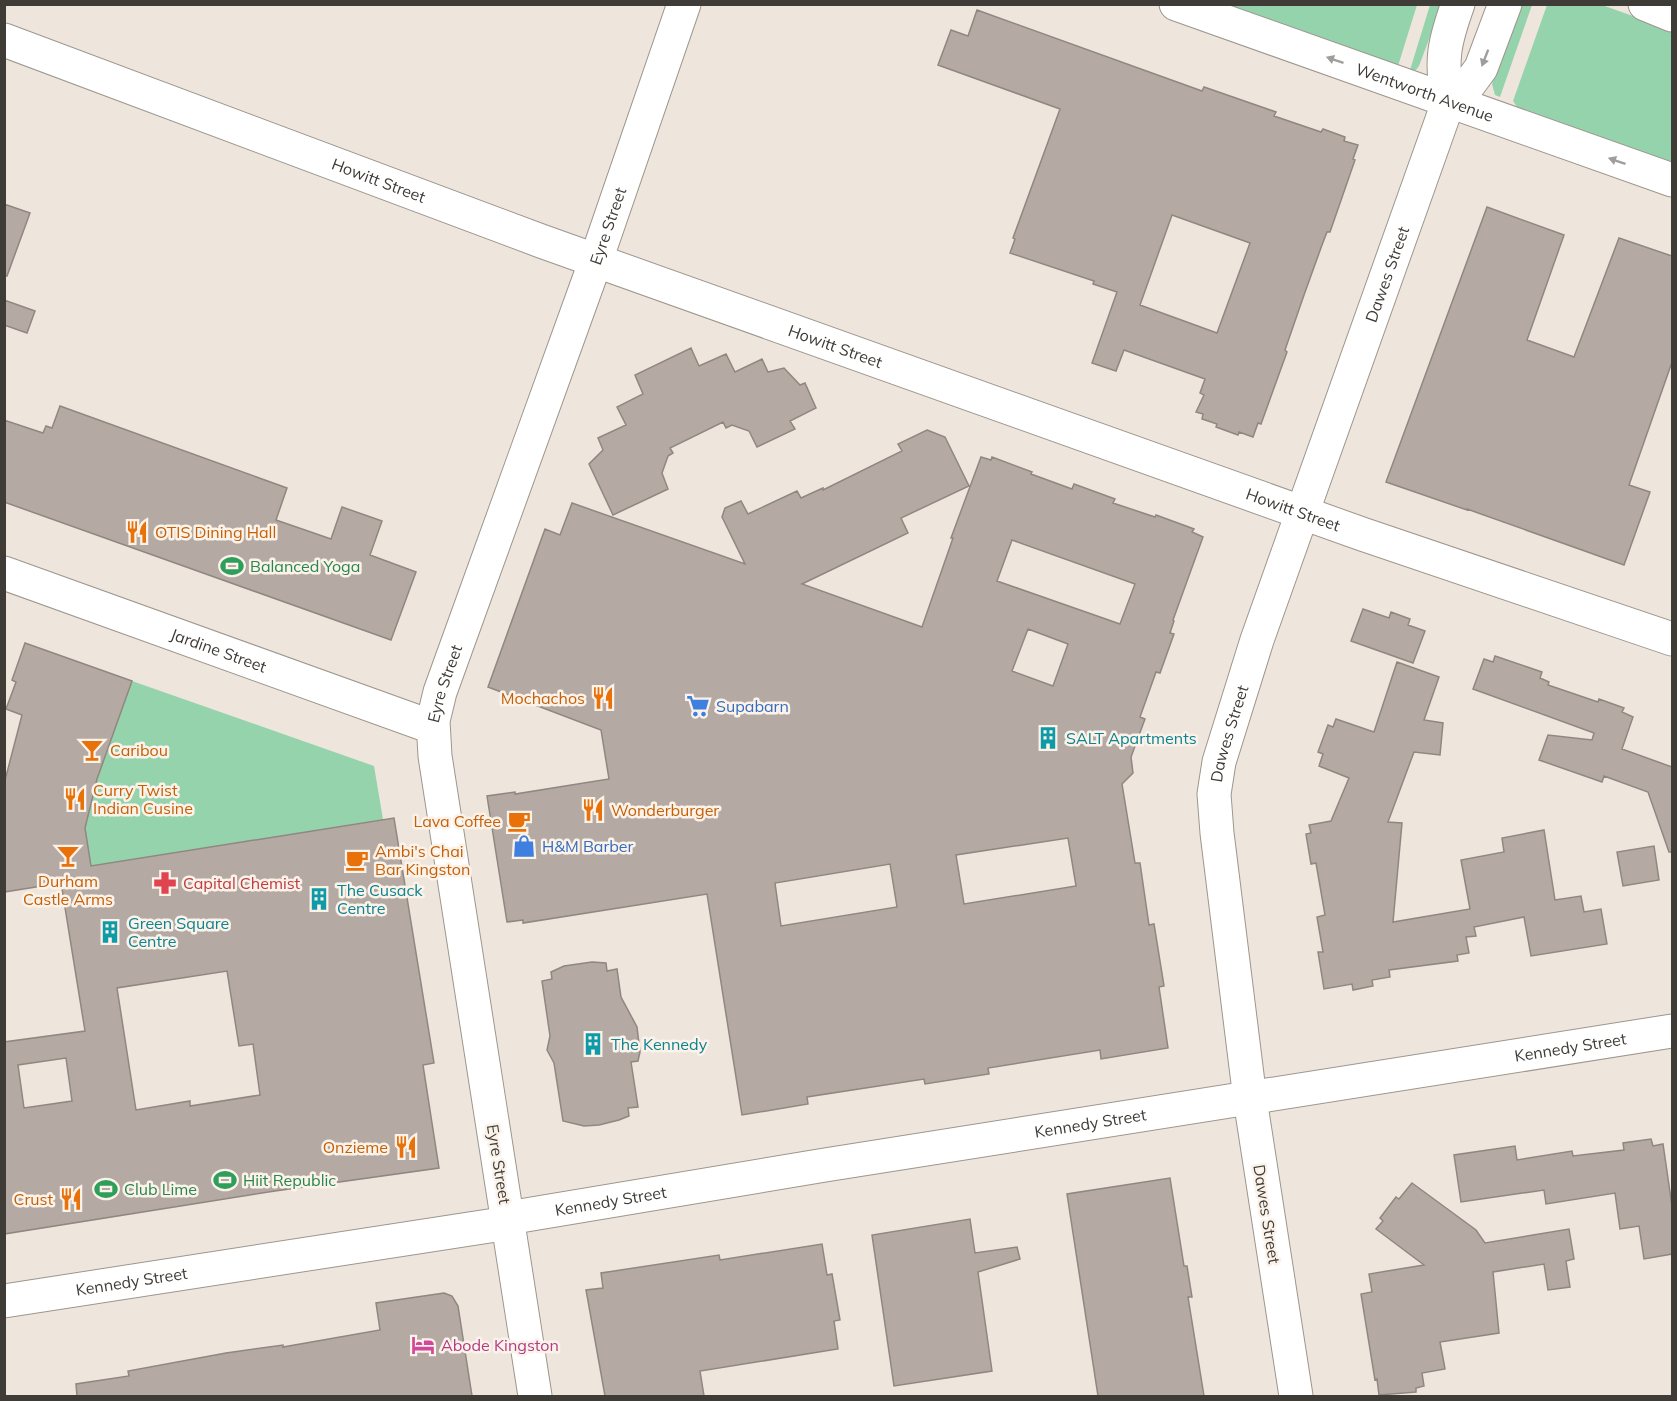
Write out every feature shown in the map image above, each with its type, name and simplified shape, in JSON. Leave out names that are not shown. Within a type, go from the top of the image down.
[{"type":"street","name":"Eyre Street","points":[[535,1396],[436,765],[432,727],[440,692],[596,260],[684,4]]},
{"type":"street","name":"Wentworth Avenue","points":[[1176,4],[1672,180]]},
{"type":"street","points":[[1458,4],[1443,50],[1443,81],[1449,100],[1470,83],[1481,68],[1505,4]]},
{"type":"street","points":[[1645,4],[1672,15]]},
{"type":"street","name":"Howitt Street","points":[[4,40],[596,260],[1302,512],[1672,639]]},
{"type":"street","name":"Dawes Street","points":[[1296,1396],[1250,1099],[1214,794],[1219,762],[1253,651],[1449,100]]},
{"type":"street","name":"Jardine Street","points":[[4,573],[432,727]]},
{"type":"street","name":"Kennedy Street","points":[[4,1301],[508,1221],[848,1162],[1672,1031]]},
{"type":"green space","points":[[1227,5],[1417,5],[1398,66]]},
{"type":"green space","points":[[1430,5],[1442,5],[1419,66],[1416,70],[1410,70]]},
{"type":"green space","points":[[1520,5],[1532,5],[1500,97],[1495,95],[1492,84]]},
{"type":"green space","points":[[1547,5],[1602,5],[1672,30],[1672,164],[1517,107],[1513,101]]},
{"type":"green space","points":[[132,681],[374,766],[385,831],[92,877],[85,828],[97,779]]},
{"type":"building","points":[[977,10],[1202,91],[1204,87],[1276,112],[1274,116],[1321,132],[1323,129],[1345,137],[1344,141],[1358,145],[1330,232],[1327,232],[1322,245],[1285,350],[1287,352],[1261,424],[1258,423],[1253,437],[1239,432],[1238,435],[1216,427],[1217,424],[1202,419],[1203,414],[1196,412],[1204,395],[1200,393],[1205,379],[1124,350],[1116,371],[1092,363],[1117,292],[1093,284],[1094,281],[1010,253],[1015,239],[1013,238],[1060,109],[938,65],[951,30],[968,36]],"holes":[[[1172,215],[1250,243],[1217,333],[1140,305]]]},
{"type":"building","points":[[4,204],[30,213],[7,276],[4,275]]},
{"type":"building","points":[[1487,207],[1564,235],[1527,340],[1574,357],[1619,238],[1672,256],[1672,362],[1629,485],[1650,492],[1624,565],[1386,482]]},
{"type":"building","points":[[4,300],[35,311],[27,333],[4,325]]},
{"type":"building","points":[[691,348],[699,366],[726,354],[735,372],[762,359],[768,372],[784,368],[800,385],[805,383],[816,408],[790,421],[795,429],[757,447],[749,431],[732,425],[726,428],[723,422],[670,448],[673,453],[668,456],[662,473],[668,489],[613,515],[589,464],[603,450],[598,438],[626,425],[617,407],[643,394],[635,375]]},
{"type":"building","points":[[60,406],[287,488],[276,520],[331,539],[342,507],[382,521],[370,555],[416,572],[391,640],[4,502],[4,420],[43,433],[46,426],[52,428]]},
{"type":"building","points":[[927,430],[945,437],[969,486],[901,518],[908,533],[802,584],[922,627],[981,457],[991,460],[992,457],[1072,489],[1074,484],[1115,499],[1113,503],[1194,529],[1192,532],[1203,537],[1173,620],[1170,633],[1174,634],[1160,673],[1156,672],[1140,717],[1145,719],[1131,757],[1133,773],[1122,784],[1135,863],[1140,863],[1149,925],[1154,924],[1164,986],[1159,987],[1168,1048],[1101,1059],[1100,1050],[988,1068],[989,1074],[925,1084],[924,1079],[807,1097],[808,1104],[742,1115],[707,894],[523,923],[523,920],[507,922],[487,796],[515,792],[515,794],[609,779],[601,730],[488,687],[545,529],[560,535],[572,503],[745,564],[722,517],[725,508],[741,501],[748,514],[797,491],[801,498],[823,488],[823,490],[902,451],[898,444]],"holes":[[[1012,540],[1135,584],[1120,624],[997,581]],[[1028,629],[1068,644],[1053,686],[1012,671]],[[1068,838],[1076,886],[964,904],[956,855]],[[890,864],[897,907],[781,926],[775,883]]]},
{"type":"building","points":[[1363,609],[1389,618],[1391,612],[1410,619],[1408,625],[1425,631],[1413,663],[1351,641]]},
{"type":"building","points":[[25,643],[132,681],[97,779],[85,828],[91,866],[394,818],[434,1063],[423,1065],[439,1168],[275,1191],[4,1234],[4,1042],[85,1031],[61,883],[4,892],[4,784],[22,715],[6,709],[16,682],[12,680]],"holes":[[[227,971],[239,1046],[253,1044],[260,1095],[190,1106],[190,1101],[136,1110],[117,988]],[[66,1058],[72,1101],[24,1108],[18,1065]]]},
{"type":"building","points":[[1495,656],[1542,672],[1540,678],[1549,682],[1548,685],[1624,708],[1622,712],[1633,717],[1622,749],[1672,767],[1672,852],[1669,852],[1648,792],[1604,776],[1602,782],[1539,760],[1548,735],[1592,740],[1594,733],[1473,689],[1484,659],[1493,662]]},
{"type":"building","points":[[1397,662],[1439,677],[1424,720],[1443,723],[1440,755],[1414,752],[1388,822],[1402,823],[1393,922],[1470,909],[1461,860],[1504,852],[1502,838],[1544,830],[1555,900],[1581,896],[1584,912],[1601,909],[1607,944],[1531,956],[1524,917],[1474,927],[1476,936],[1466,937],[1469,953],[1457,955],[1458,961],[1389,970],[1390,977],[1372,980],[1373,986],[1353,990],[1352,984],[1324,989],[1318,952],[1323,952],[1317,917],[1325,915],[1316,863],[1311,864],[1306,834],[1311,833],[1309,825],[1331,821],[1349,778],[1319,766],[1323,754],[1318,752],[1328,725],[1333,727],[1336,719],[1374,732]]},
{"type":"building","points":[[1654,846],[1659,880],[1623,886],[1617,852]]},
{"type":"building","name":"The Kennedy","points":[[592,962],[606,963],[607,971],[617,969],[621,997],[637,1027],[640,1052],[638,1061],[631,1062],[638,1107],[628,1108],[629,1116],[619,1120],[584,1126],[563,1121],[554,1063],[547,1050],[550,1036],[542,981],[552,979],[551,972],[564,966]]},
{"type":"building","points":[[1651,1139],[1653,1146],[1663,1144],[1672,1206],[1672,1254],[1644,1259],[1639,1226],[1620,1229],[1615,1193],[1546,1204],[1544,1190],[1461,1202],[1454,1155],[1515,1146],[1517,1160],[1572,1151],[1573,1156],[1624,1150],[1623,1143]]},
{"type":"building","points":[[1170,1178],[1184,1266],[1187,1266],[1192,1297],[1188,1297],[1204,1396],[1098,1396],[1067,1194]]},
{"type":"building","points":[[1412,1183],[1476,1230],[1485,1243],[1569,1229],[1574,1259],[1566,1261],[1570,1287],[1548,1290],[1544,1264],[1493,1272],[1499,1333],[1440,1342],[1445,1369],[1422,1373],[1424,1386],[1416,1388],[1416,1392],[1379,1395],[1361,1294],[1372,1292],[1369,1274],[1424,1265],[1376,1229],[1383,1221],[1380,1218],[1396,1197],[1399,1199]]},
{"type":"building","points":[[970,1219],[975,1253],[1017,1247],[1020,1259],[978,1272],[992,1371],[894,1386],[872,1235]]},
{"type":"building","points":[[822,1244],[827,1275],[832,1274],[840,1320],[834,1321],[838,1349],[700,1371],[704,1396],[605,1396],[586,1290],[603,1288],[601,1273],[719,1255],[720,1260]]},
{"type":"building","points":[[444,1293],[452,1296],[458,1306],[472,1396],[77,1396],[76,1384],[129,1376],[128,1371],[226,1353],[283,1345],[283,1347],[380,1330],[376,1303]]},
{"type":"place","name":"OTIS Dining Hall","points":[[137,532]]},
{"type":"place","name":"Balanced Yoga","points":[[232,566]]},
{"type":"place","name":"Mochachos","points":[[603,698]]},
{"type":"place","name":"Supabarn","points":[[698,706]]},
{"type":"place","name":"SALT Apartments","points":[[1048,738]]},
{"type":"place","name":"Caribou","points":[[92,750]]},
{"type":"place","name":"Curry Twist Indian Cusine","points":[[75,799]]},
{"type":"place","name":"Wonderburger","points":[[593,810]]},
{"type":"place","name":"Lava Coffee","points":[[519,821]]},
{"type":"place","name":"H&M Barber","points":[[524,846]]},
{"type":"place","name":"Durham Castle Arms","points":[[68,856]]},
{"type":"place","name":"Ambi's Chai Bar Kingston","points":[[357,860]]},
{"type":"place","name":"Capital Chemist","points":[[165,883]]},
{"type":"place","name":"The Cusack Centre","points":[[319,899]]},
{"type":"place","name":"Green Square Centre","points":[[110,932]]},
{"type":"place","name":"The Kennedy","points":[[593,1044]]},
{"type":"place","name":"Onzieme","points":[[406,1147]]},
{"type":"place","name":"Hiit Republic","points":[[225,1180]]},
{"type":"place","name":"Club Lime","points":[[106,1189]]},
{"type":"place","name":"Crust","points":[[71,1199]]},
{"type":"place","name":"Abode Kingston","points":[[423,1345]]}]
